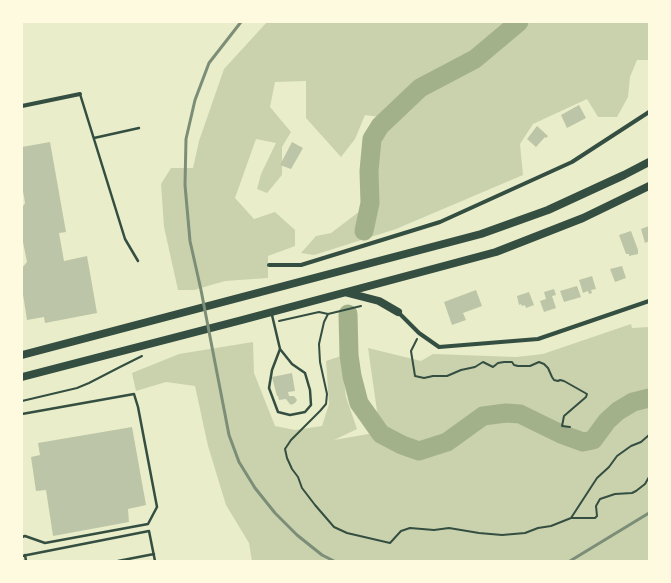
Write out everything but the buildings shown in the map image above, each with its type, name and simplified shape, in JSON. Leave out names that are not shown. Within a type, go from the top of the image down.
[{"type":"highway","points":[[22,356],[481,234],[548,210],[649,162]]},
{"type":"highway","points":[[22,377],[496,252],[583,218],[645,190],[649,186]]},
{"type":"highway","points":[[345,292],[379,300],[398,312]]},
{"type":"street","points":[[22,106],[80,94]]},
{"type":"street","points":[[269,265],[301,265],[440,222],[572,162],[649,112]]},
{"type":"street","points":[[398,312],[420,333],[439,348],[538,339],[649,301]]},
{"type":"lane","points":[[80,94],[125,239],[138,261]]},
{"type":"lane","points":[[94,138],[139,128]]},
{"type":"lane","points":[[271,312],[280,349],[292,364],[305,373],[310,390],[311,405],[305,412],[290,415],[278,412],[269,388],[272,370],[280,349]]},
{"type":"lane","points":[[22,414],[134,394],[138,407],[157,507],[148,524],[45,543],[25,536],[22,537]]},
{"type":"lane","points":[[26,561],[24,556],[149,531],[155,561]]},
{"type":"lane","points":[[118,561],[154,554]]},
{"type":"path","points":[[274,322],[319,312],[328,314],[360,306],[366,307]]},
{"type":"path","points":[[328,314],[324,322],[319,344],[320,362],[327,394],[326,404],[292,439],[285,449],[287,458],[302,488],[334,527],[347,533],[390,543],[404,529],[420,528],[434,530],[449,528],[502,535],[525,533],[538,528],[551,526],[571,518],[595,518],[596,506],[600,499],[615,494],[632,493],[645,484],[649,477]]},
{"type":"path","points":[[420,333],[411,351],[415,376],[424,378],[433,376],[447,376],[461,370],[474,367],[483,362],[493,367],[498,363],[504,362],[512,362],[514,365],[520,366],[539,362],[544,364],[548,368],[554,380],[564,381],[586,394],[586,397],[564,416],[562,426],[570,427]]},
{"type":"path","points":[[22,401],[77,388],[146,355]]},
{"type":"path","points":[[571,518],[597,478],[609,467],[617,456],[631,446],[641,442],[649,435]]},
{"type":"green space","points":[[267,22],[649,22],[649,60],[637,60],[630,77],[628,97],[617,117],[598,117],[587,99],[533,124],[520,144],[523,175],[396,229],[314,255],[301,253],[316,236],[331,233],[364,208],[371,147],[380,117],[365,115],[355,139],[341,157],[306,118],[306,81],[275,82],[270,107],[291,132],[282,147],[282,175],[267,193],[257,189],[261,174],[276,143],[256,139],[235,198],[254,219],[275,212],[295,230],[295,246],[268,256],[268,278],[225,281],[194,290],[178,290],[164,227],[161,184],[171,168],[193,168],[199,141],[224,69]]},
{"type":"green space","points":[[631,324],[632,328],[649,327],[649,559],[645,561],[252,561],[249,543],[226,505],[208,446],[195,386],[166,382],[136,391],[132,373],[179,354],[253,342],[254,373],[275,426],[295,430],[322,426],[329,404],[326,361],[341,356],[346,397],[357,429],[334,440],[380,432],[368,348],[421,361],[433,354],[516,357],[543,354]]},
{"type":"waterway","points":[[364,231],[370,203],[369,171],[372,139],[380,126],[420,88],[475,59],[519,22]]},
{"type":"waterway","points":[[348,314],[349,355],[352,376],[359,403],[381,434],[402,445],[419,451],[447,442],[483,416],[506,413],[520,414],[561,434],[583,442],[593,440],[607,421],[618,411],[633,402],[649,398]]},
{"type":"railway","points":[[241,22],[209,63],[195,100],[186,139],[185,185],[190,241],[229,435],[239,462],[255,488],[275,513],[297,535],[322,555],[334,561]]},
{"type":"railway","points":[[570,561],[649,513]]}]
